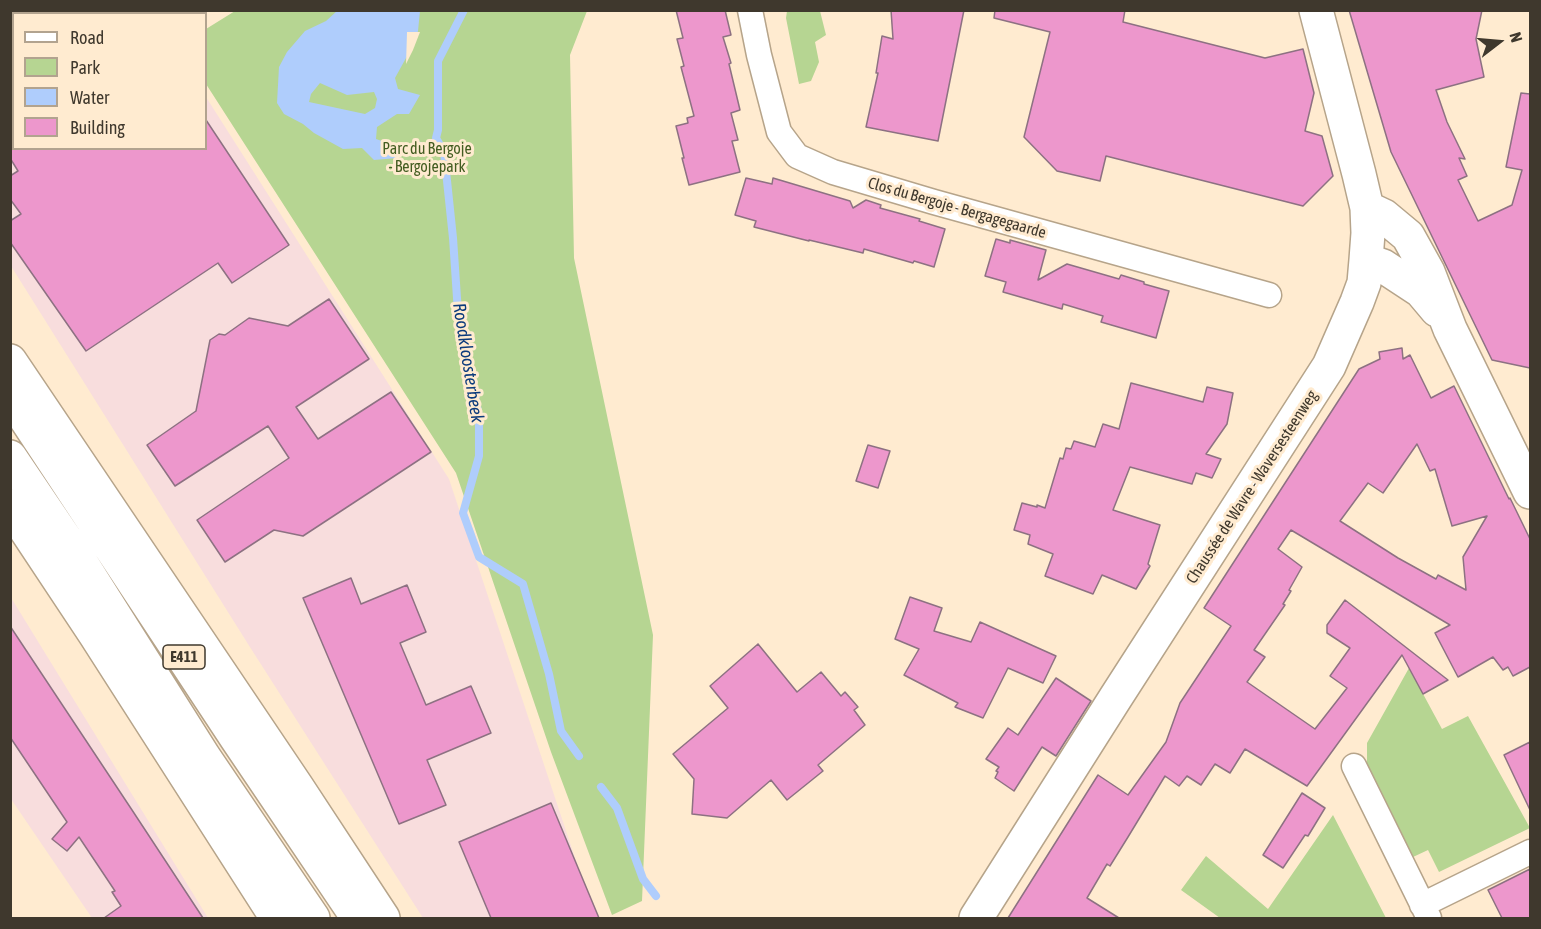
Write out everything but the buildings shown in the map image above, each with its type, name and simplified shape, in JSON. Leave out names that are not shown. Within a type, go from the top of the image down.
[{"type":"main road","name":"Chaussée de Wavre - Waversesteenweg","points":[[976,918],[1329,366],[1357,302],[1364,283],[1368,233],[1367,208],[1316,10]]},
{"type":"main road","points":[[1367,208],[1384,216],[1408,236],[1428,272],[1450,329],[1526,472]]},
{"type":"main road","points":[[1366,260],[1383,266],[1421,291],[1450,329]]},
{"type":"main road","points":[[10,361],[383,918]]},
{"type":"main road","name":"E411","points":[[10,395],[358,918]]},
{"type":"main road","name":"E411","points":[[10,457],[77,556],[204,757],[313,918]]},
{"type":"main road","points":[[10,506],[277,918]]},
{"type":"street","name":"Clos du Bergoje - Bergagegaarde","points":[[750,10],[779,132],[796,156],[833,172],[934,202],[1269,295]]},
{"type":"street","points":[[1354,766],[1425,912],[1530,852]]},
{"type":"shaded area","points":[[11,11],[33,12],[12,12],[12,150],[207,150],[207,99],[449,479],[595,918],[423,918],[11,266]]},
{"type":"shaded area","points":[[10,596],[208,918],[92,918],[11,799]]},
{"type":"green space","name":"Parc du Bergoje - Bergojepark","points":[[235,11],[587,11],[570,55],[574,258],[653,635],[642,901],[612,915],[551,752],[456,473],[207,86],[207,28]]},
{"type":"green space","points":[[787,11],[820,11],[826,35],[815,42],[819,62],[811,81],[799,84],[786,18]]},
{"type":"green space","points":[[1409,668],[1442,729],[1468,716],[1530,828],[1439,872],[1428,850],[1413,857],[1367,766],[1367,743]]},
{"type":"green space","points":[[1333,815],[1386,918],[1220,918],[1181,890],[1206,856],[1268,909]]},
{"type":"water","points":[[337,11],[420,11],[418,31],[395,78],[398,89],[420,95],[409,114],[397,114],[377,127],[376,139],[403,148],[417,140],[426,145],[397,158],[374,160],[362,148],[343,149],[284,114],[277,103],[279,67],[287,52],[305,31],[326,21]],"holes":[[[320,83],[347,95],[374,92],[377,99],[375,108],[365,114],[309,102],[311,94]]]},
{"type":"pier","points":[[407,32],[420,32],[406,64]]},
{"type":"waterway","name":"Roodkloosterbeek","points":[[464,10],[438,61],[436,138],[444,152],[458,313],[479,416],[479,456],[463,513],[479,557],[523,584],[549,674],[561,731],[579,756]]},
{"type":"waterway","name":"Roodkloosterbeek","points":[[601,787],[617,808],[643,879],[656,896]]}]
